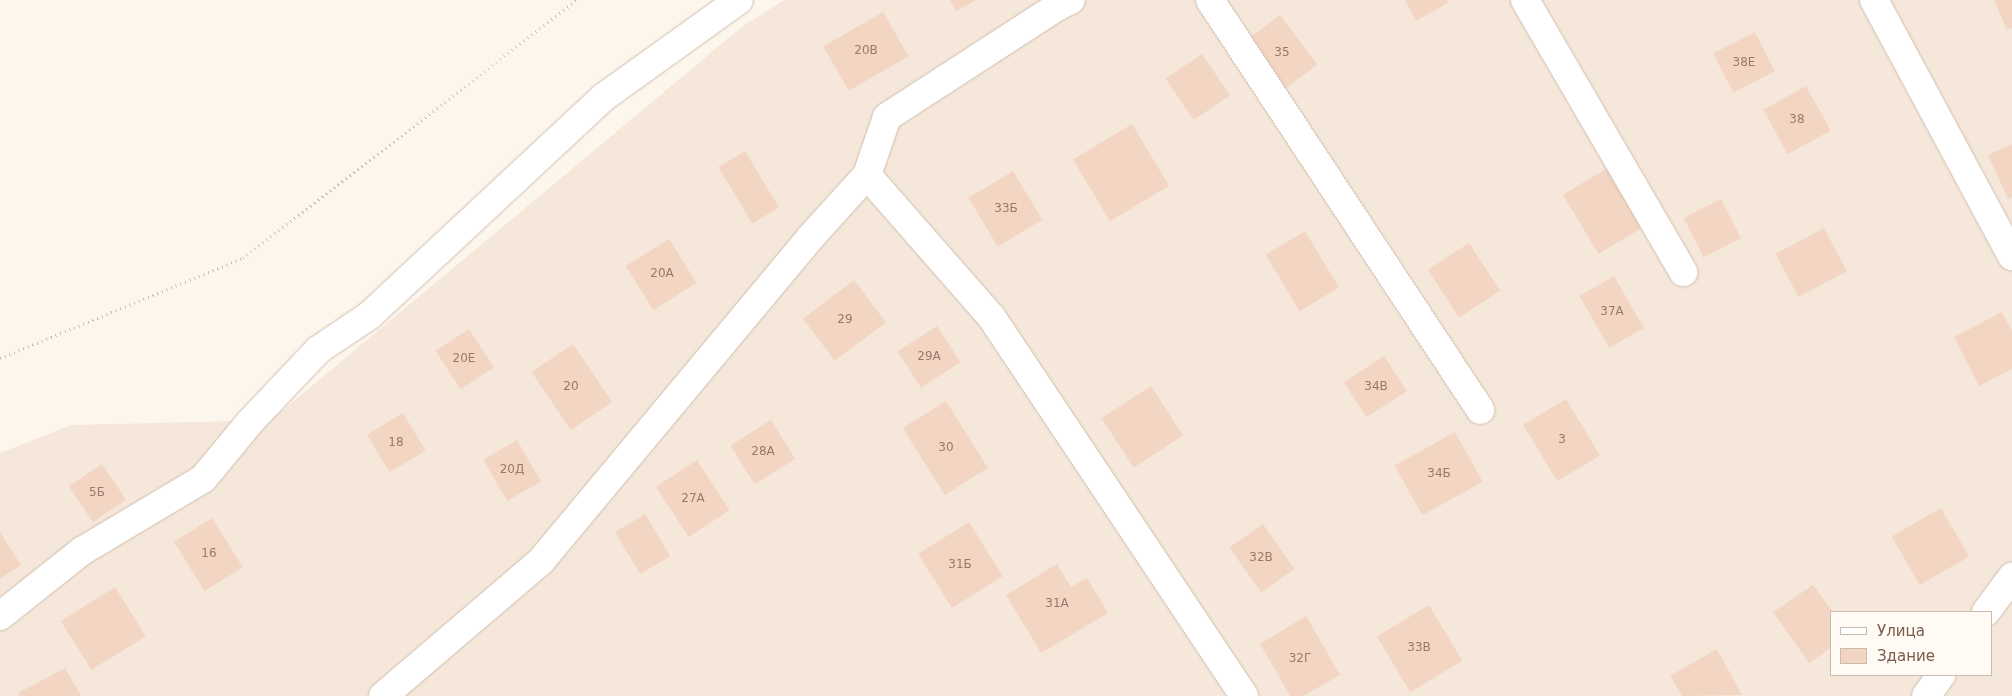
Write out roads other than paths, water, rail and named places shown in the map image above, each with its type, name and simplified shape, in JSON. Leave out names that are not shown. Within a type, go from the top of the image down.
[{"type":"street","points":[[0,616],[82,551],[203,479],[250,422],[318,350],[370,315],[604,97],[739,0]]},
{"type":"street","points":[[1210,0],[1480,410]]},
{"type":"street","points":[[1525,0],[1683,272]]},
{"type":"street","points":[[1874,0],[2009,244]]},
{"type":"street","points":[[383,696],[541,562],[810,238],[867,175],[888,117],[1062,2]]},
{"type":"street","points":[[867,175],[992,318],[1244,696]]},
{"type":"street","points":[[1987,611],[2012,577]]},
{"type":"street","points":[[1926,696],[1940,676]]}]
